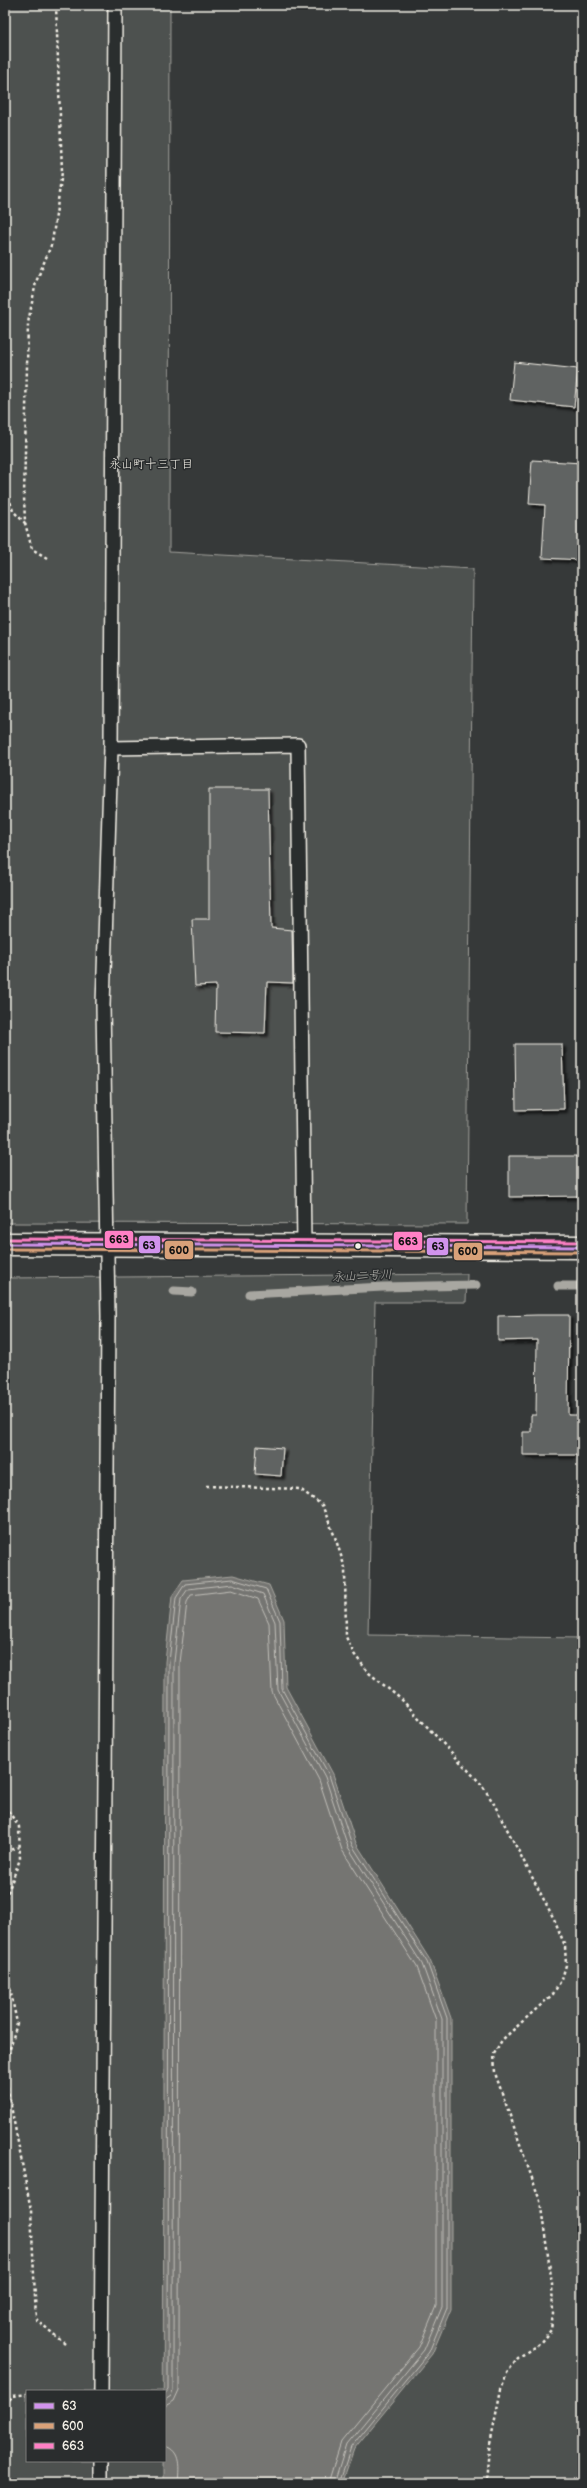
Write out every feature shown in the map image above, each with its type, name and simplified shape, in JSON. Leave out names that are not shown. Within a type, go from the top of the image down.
[{"type":"street","points":[[5,1244],[582,1247]]},
{"type":"lane","points":[[101,2390],[108,1316],[103,1005],[110,748],[115,5]]},
{"type":"lane","points":[[110,748],[298,745],[304,1245]]},
{"type":"lane","points":[[101,2462],[101,2483]]},
{"type":"path","points":[[48,558],[32,549],[25,523],[24,496],[28,323],[36,282],[52,243],[62,172],[56,5]]},
{"type":"path","points":[[5,485],[13,511],[25,523]]},
{"type":"path","points":[[206,1486],[300,1489],[322,1505],[335,1537],[345,1568],[346,1637],[354,1654],[368,1673],[402,1700],[482,1785],[494,1804],[555,1921],[565,1946],[566,1965],[562,1979],[553,1994],[502,2040],[494,2054],[495,2073],[540,2201],[552,2283],[553,2314],[551,2330],[540,2343],[518,2358],[507,2373],[501,2389],[489,2449],[486,2483]]},
{"type":"path","points":[[5,1806],[19,1826],[20,1847],[20,1859],[5,1900]]},
{"type":"path","points":[[5,1851],[20,1847]]},
{"type":"path","points":[[5,1964],[17,2024],[5,2067]]},
{"type":"path","points":[[5,2075],[31,2210],[36,2319],[65,2344]]},
{"type":"path","points":[[5,2404],[13,2396],[26,2394]]},
{"type":"shaded area","points":[[5,5],[170,5],[169,552],[473,569],[467,1224],[5,1223]]},
{"type":"shaded area","points":[[467,1274],[466,1302],[375,1302],[368,1635],[582,1638],[582,2483],[5,2483],[5,1278]]},
{"type":"water","points":[[233,1575],[269,1585],[284,1620],[286,1687],[333,1774],[356,1843],[430,1960],[451,2018],[451,2309],[432,2354],[354,2449],[342,2483],[163,2483],[163,2462],[166,2462],[166,2390],[163,2390],[165,1662],[172,1596],[183,1580]]},
{"type":"building","points":[[514,362],[578,369],[574,407],[510,400]]},
{"type":"building","points":[[532,460],[582,463],[582,560],[542,558],[545,505],[529,504]]},
{"type":"building","points":[[209,789],[268,789],[271,928],[292,930],[293,983],[267,982],[265,1033],[215,1032],[216,985],[195,986],[192,919],[209,919]]},
{"type":"building","points":[[515,1044],[562,1044],[564,1109],[516,1110]]},
{"type":"building","points":[[509,1156],[582,1156],[582,1196],[509,1197]]},
{"type":"building","points":[[569,1315],[568,1415],[578,1415],[578,1455],[523,1455],[523,1432],[531,1432],[531,1415],[536,1415],[537,1340],[498,1341],[498,1316]]},
{"type":"building","points":[[257,1446],[283,1448],[281,1476],[255,1474]]},
{"type":"waterway","name":"永山二号川","points":[[249,1294],[383,1287],[476,1285]]},
{"type":"waterway","name":"永山二号川","points":[[558,1286],[582,1286]]},
{"type":"waterway","name":"永山二号川","points":[[174,1291],[192,1292]]},
{"type":"transit line","name":"663","points":[[5,1239],[582,1242]]},
{"type":"transit line","name":"63","points":[[5,1244],[582,1247]]},
{"type":"transit line","name":"600","points":[[5,1249],[582,1252]]},
{"type":"district","name":"永山町十三丁目","points":[[151,464]]}]
